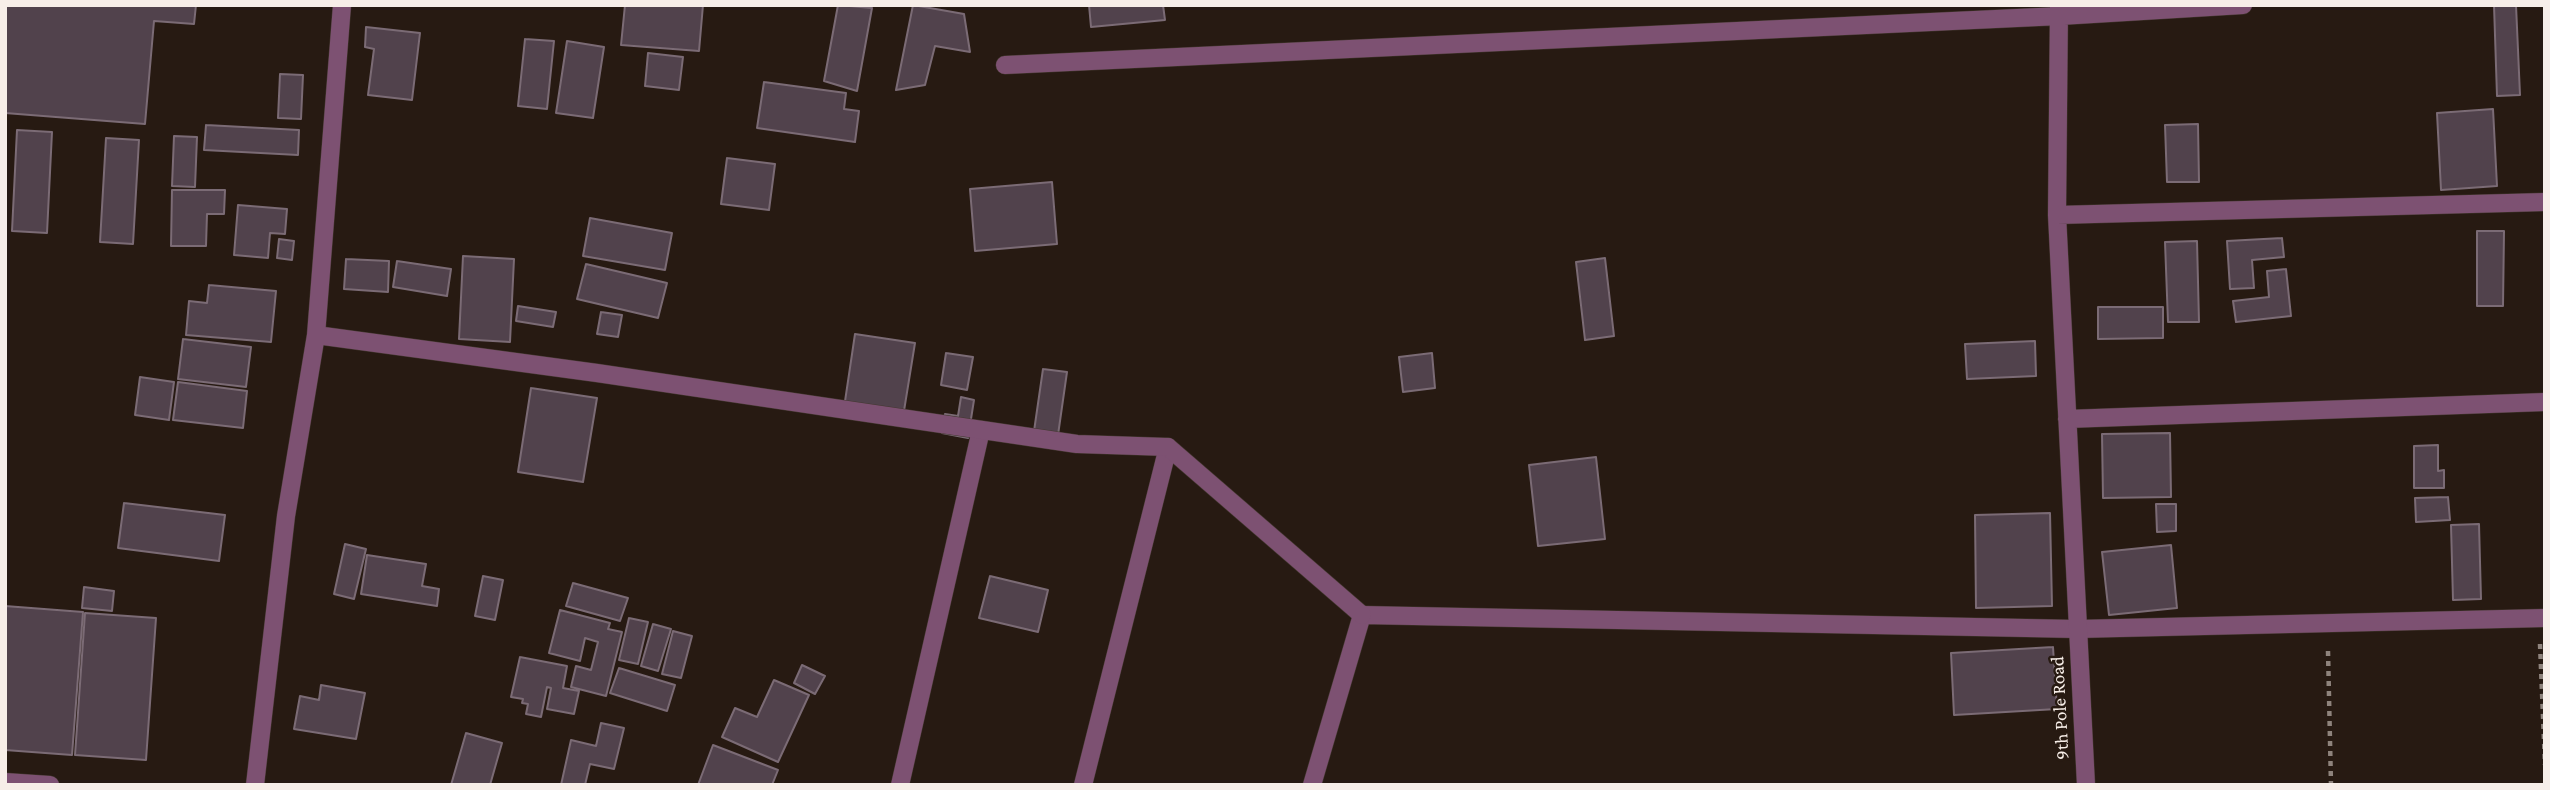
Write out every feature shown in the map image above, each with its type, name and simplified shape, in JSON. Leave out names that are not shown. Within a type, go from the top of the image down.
[{"type":"street","points":[[256,785],[286,516],[316,335],[342,5]]},
{"type":"street","points":[[1005,65],[2060,11],[2243,5]]},
{"type":"street","name":"9th Pole Road","points":[[2060,11],[2057,215],[2086,785]]},
{"type":"street","points":[[2057,215],[2545,202]]},
{"type":"street","points":[[316,335],[597,373],[1077,444],[1168,447],[1362,615],[2077,629],[2542,618]]},
{"type":"street","points":[[2067,419],[2545,402]]},
{"type":"street","points":[[900,785],[981,430]]},
{"type":"street","points":[[1083,785],[1168,447]]},
{"type":"street","points":[[1312,785],[1362,615]]},
{"type":"street","points":[[5,782],[50,785]]},
{"type":"path","points":[[2542,618],[2545,765]]},
{"type":"path","points":[[2327,622],[2331,785]]},
{"type":"building","points":[[5,5],[196,5],[194,24],[154,21],[145,124],[5,113]]},
{"type":"building","points":[[625,5],[703,5],[699,51],[621,45]]},
{"type":"building","points":[[838,5],[872,8],[857,91],[824,81]]},
{"type":"building","points":[[913,5],[964,14],[970,52],[935,46],[925,85],[896,90]]},
{"type":"building","points":[[1089,5],[1163,5],[1165,20],[1091,27]]},
{"type":"building","points":[[2494,5],[2516,5],[2520,95],[2497,96]]},
{"type":"building","points":[[366,27],[420,33],[412,100],[368,95],[374,49],[365,47]]},
{"type":"building","points":[[525,39],[554,41],[547,109],[518,106]]},
{"type":"building","points":[[567,41],[604,47],[593,118],[556,113]]},
{"type":"building","points":[[648,53],[683,57],[679,90],[645,86]]},
{"type":"building","points":[[280,74],[303,75],[301,119],[278,118]]},
{"type":"building","points":[[764,82],[846,93],[844,109],[859,111],[855,142],[757,128]]},
{"type":"building","points":[[2493,109],[2497,186],[2441,190],[2437,113]]},
{"type":"building","points":[[2198,124],[2199,182],[2167,182],[2165,125]]},
{"type":"building","points":[[206,125],[299,130],[298,155],[204,150]]},
{"type":"building","points":[[17,130],[52,132],[47,233],[12,231]]},
{"type":"building","points":[[174,136],[197,137],[195,187],[172,186]]},
{"type":"building","points":[[106,138],[139,140],[133,244],[100,242]]},
{"type":"building","points":[[727,158],[775,164],[769,210],[721,204]]},
{"type":"building","points":[[1052,182],[1057,244],[975,251],[970,189]]},
{"type":"building","points":[[172,190],[225,190],[224,214],[207,214],[206,246],[171,246]]},
{"type":"building","points":[[238,205],[287,209],[285,234],[270,233],[268,258],[234,255]]},
{"type":"building","points":[[590,218],[672,233],[665,270],[583,256]]},
{"type":"building","points":[[2477,231],[2504,231],[2503,306],[2477,306]]},
{"type":"building","points":[[2282,238],[2284,257],[2252,260],[2254,288],[2230,289],[2227,241]]},
{"type":"building","points":[[279,239],[294,241],[292,260],[277,258]]},
{"type":"building","points":[[2197,241],[2199,322],[2168,322],[2165,242]]},
{"type":"building","points":[[463,256],[514,259],[510,342],[459,339]]},
{"type":"building","points":[[1605,258],[1614,336],[1585,340],[1576,262]]},
{"type":"building","points":[[346,259],[389,261],[388,292],[344,289]]},
{"type":"building","points":[[397,261],[451,269],[447,296],[393,287]]},
{"type":"building","points":[[586,264],[667,283],[658,318],[577,299]]},
{"type":"building","points":[[2286,269],[2291,316],[2236,322],[2233,301],[2269,297],[2267,271]]},
{"type":"building","points":[[209,285],[276,291],[271,342],[186,335],[189,301],[207,303]]},
{"type":"building","points":[[518,306],[556,312],[553,327],[516,321]]},
{"type":"building","points":[[2098,307],[2163,307],[2163,338],[2098,339]]},
{"type":"building","points":[[601,312],[622,315],[618,337],[597,334]]},
{"type":"building","points":[[855,334],[915,343],[903,417],[844,408]]},
{"type":"building","points":[[183,339],[251,347],[246,387],[178,379]]},
{"type":"building","points":[[2035,341],[2036,376],[1967,379],[1965,344]]},
{"type":"building","points":[[946,353],[973,357],[967,390],[941,385]]},
{"type":"building","points":[[1432,353],[1435,388],[1403,392],[1399,357]]},
{"type":"building","points":[[1043,369],[1067,372],[1056,449],[1032,445]]},
{"type":"building","points":[[140,377],[174,382],[169,420],[135,415]]},
{"type":"building","points":[[178,382],[247,391],[243,428],[173,420]]},
{"type":"building","points":[[531,388],[597,398],[583,482],[518,472]]},
{"type":"building","points":[[961,397],[974,400],[968,438],[942,433],[945,414],[958,416]]},
{"type":"building","points":[[2170,433],[2171,497],[2103,498],[2102,434]]},
{"type":"building","points":[[2438,445],[2438,471],[2444,470],[2444,488],[2414,488],[2414,446]]},
{"type":"building","points":[[1596,457],[1605,539],[1538,546],[1529,465]]},
{"type":"building","points":[[2448,497],[2450,520],[2416,522],[2415,498]]},
{"type":"building","points":[[124,503],[225,515],[219,561],[118,548]]},
{"type":"building","points":[[2156,504],[2176,504],[2176,531],[2157,532]]},
{"type":"building","points":[[2050,513],[2052,606],[1976,608],[1975,515]]},
{"type":"building","points":[[2479,524],[2481,599],[2453,600],[2451,525]]},
{"type":"building","points":[[345,544],[366,549],[354,599],[334,594]]},
{"type":"building","points":[[2171,545],[2177,608],[2109,615],[2102,552]]},
{"type":"building","points":[[367,555],[426,564],[422,586],[439,589],[437,606],[361,594]]},
{"type":"building","points":[[483,576],[503,580],[495,620],[475,616]]},
{"type":"building","points":[[990,576],[1048,590],[1038,632],[979,618]]},
{"type":"building","points":[[573,583],[628,598],[620,621],[566,606]]},
{"type":"building","points":[[84,587],[114,591],[112,611],[82,608]]},
{"type":"building","points":[[5,606],[83,612],[72,755],[5,750]]},
{"type":"building","points":[[560,610],[610,623],[608,629],[622,632],[606,696],[571,687],[576,666],[591,670],[598,642],[585,638],[580,661],[549,653]]},
{"type":"building","points":[[85,613],[156,618],[146,760],[75,755]]},
{"type":"building","points":[[629,618],[648,622],[638,664],[619,660]]},
{"type":"building","points":[[653,624],[671,629],[658,671],[641,666]]},
{"type":"building","points":[[673,631],[692,636],[681,678],[662,674]]},
{"type":"building","points":[[2053,647],[2057,709],[1954,715],[1951,653]]},
{"type":"building","points":[[520,657],[567,666],[563,688],[579,691],[574,714],[547,709],[551,688],[547,687],[541,717],[526,714],[528,704],[522,703],[523,699],[511,697]]},
{"type":"building","points":[[802,665],[825,676],[815,694],[794,683]]},
{"type":"building","points":[[619,668],[675,685],[667,711],[610,693]]},
{"type":"building","points":[[774,680],[809,695],[778,762],[722,737],[735,708],[757,717]]},
{"type":"building","points":[[321,685],[365,693],[356,739],[294,729],[300,696],[319,700]]},
{"type":"building","points":[[601,723],[624,728],[614,769],[590,764],[585,785],[561,785],[571,740],[596,746]]},
{"type":"building","points":[[466,733],[502,743],[490,785],[451,785]]},
{"type":"building","points":[[713,745],[778,770],[772,785],[698,785]]}]
